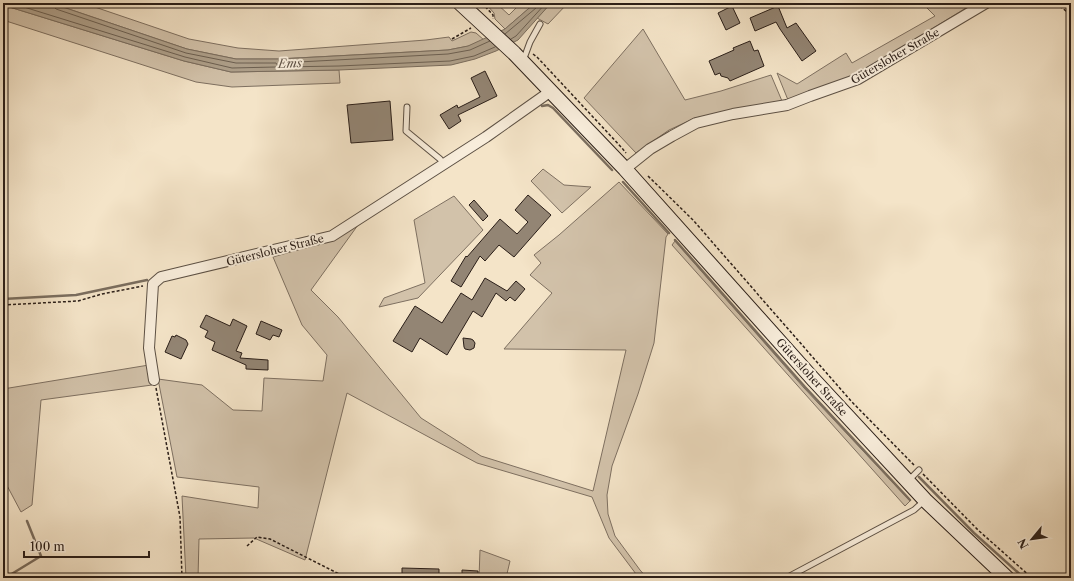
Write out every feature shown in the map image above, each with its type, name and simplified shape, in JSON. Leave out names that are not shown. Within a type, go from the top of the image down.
[{"type":"main road","name":"Gütersloher Straße","points":[[463,6],[488,24],[521,55],[551,91],[629,165],[812,378],[907,482],[1007,578]]},
{"type":"street","name":"Gütersloher Straße","points":[[629,165],[650,149],[696,123],[733,114],[787,105],[858,79],[986,3]]},
{"type":"street","name":"Gütersloher Straße","points":[[153,284],[161,277],[332,236],[486,136],[551,91]]},
{"type":"street","points":[[153,284],[149,348],[154,380]]},
{"type":"lane","points":[[521,55],[540,24]]},
{"type":"lane","points":[[407,107],[406,131],[443,163]]},
{"type":"lane","points":[[907,482],[919,470]]},
{"type":"lane","points":[[786,578],[914,510],[925,500]]},
{"type":"path","points":[[452,39],[488,24],[492,15],[482,3]]},
{"type":"path","points":[[1056,3],[1071,15]]},
{"type":"path","points":[[521,55],[537,57],[622,148],[628,156],[629,165],[654,183],[693,220],[851,401],[978,530],[1032,578]]},
{"type":"path","points":[[3,305],[78,302],[102,294],[153,284]]},
{"type":"path","points":[[154,380],[180,517],[182,578]]},
{"type":"path","points":[[247,546],[257,537],[270,539],[347,578]]},
{"type":"shaded area","points":[[51,3],[83,3],[189,39],[238,48],[279,51],[449,37],[452,41],[471,32],[476,33],[484,40],[469,46],[448,50],[278,59],[236,59],[187,49]]},
{"type":"shaded area","points":[[485,3],[496,3],[509,15],[521,3],[535,3],[505,29],[495,19],[494,13]]},
{"type":"shaded area","points":[[551,3],[568,3],[548,24],[537,18]]},
{"type":"shaded area","points":[[922,3],[974,3],[857,75],[788,100],[777,73],[797,84],[846,53],[852,63],[935,16]]},
{"type":"shaded area","points":[[3,5],[184,61],[231,72],[339,70],[340,83],[232,87],[196,82],[3,20]]},
{"type":"shaded area","points":[[643,29],[685,100],[721,91],[771,75],[782,101],[695,118],[669,130],[636,153],[584,98]]},
{"type":"shaded area","points":[[543,169],[564,185],[591,187],[562,213],[531,181]]},
{"type":"shaded area","points":[[619,182],[668,234],[666,237],[654,343],[638,394],[612,466],[607,495],[608,514],[615,536],[647,578],[639,578],[609,538],[592,497],[477,463],[347,393],[305,560],[254,538],[199,539],[198,578],[186,578],[182,496],[258,508],[259,487],[177,477],[158,379],[202,385],[233,410],[262,411],[264,378],[323,381],[327,355],[302,325],[273,257],[335,239],[358,225],[311,290],[338,317],[421,418],[481,456],[593,491],[626,350],[504,349],[552,293],[530,275],[541,263],[534,255]]},
{"type":"shaded area","points":[[454,196],[483,230],[418,298],[379,307],[384,298],[425,283],[414,220]]},
{"type":"shaded area","points":[[675,241],[804,388],[910,501],[905,506],[672,245]]},
{"type":"shaded area","points":[[149,365],[152,385],[41,400],[32,505],[21,512],[3,478],[3,389]]},
{"type":"shaded area","points":[[480,550],[510,561],[506,578],[479,578]]},
{"type":"water","name":"Ems","points":[[3,3],[51,3],[187,49],[236,59],[278,59],[448,50],[468,46],[505,29],[535,3],[551,3],[518,40],[475,59],[451,65],[339,70],[231,72],[184,61],[3,5]]},
{"type":"building","points":[[732,6],[740,23],[726,30],[718,13]]},
{"type":"building","points":[[778,6],[787,28],[796,23],[816,51],[802,61],[776,22],[755,31],[750,18]]},
{"type":"building","points":[[750,41],[754,51],[758,50],[764,66],[730,81],[728,78],[721,76],[720,73],[715,75],[709,61]]},
{"type":"building","points":[[485,71],[497,96],[458,115],[461,121],[449,129],[440,115],[457,105],[458,108],[480,97],[471,78]]},
{"type":"building","points":[[390,101],[393,140],[351,143],[347,105]]},
{"type":"building","points":[[528,195],[551,215],[514,257],[499,245],[485,261],[480,256],[461,287],[451,281],[466,256],[467,257],[500,219],[517,234],[528,222],[515,210]]},
{"type":"building","points":[[474,200],[488,216],[483,221],[469,205]]},
{"type":"building","points":[[485,278],[507,291],[516,281],[525,289],[515,301],[510,297],[506,301],[496,293],[482,317],[473,311],[447,355],[420,338],[412,352],[393,341],[415,306],[442,323],[461,293],[472,300]]},
{"type":"building","points":[[206,315],[230,326],[233,319],[247,326],[236,351],[242,353],[240,358],[268,360],[268,370],[246,369],[246,365],[212,350],[215,342],[205,337],[208,331],[200,327]]},
{"type":"building","points":[[261,321],[282,330],[279,337],[273,335],[270,340],[256,334]]},
{"type":"building","points":[[176,335],[186,340],[188,344],[181,359],[165,352],[172,336],[175,337]]},
{"type":"building","points":[[463,338],[473,340],[475,343],[474,348],[470,350],[465,349]]},
{"type":"building","points":[[402,568],[439,569],[439,578],[402,578]]},
{"type":"building","points":[[462,570],[478,571],[478,578],[462,578]]},
{"type":"waterway","points":[[542,106],[548,105],[553,108],[612,170]]},
{"type":"waterway","points":[[623,182],[669,233]]},
{"type":"waterway","points":[[675,240],[805,387],[910,500]]},
{"type":"waterway","points":[[3,299],[76,295],[147,280]]},
{"type":"waterway","points":[[919,477],[974,533],[1024,578]]},
{"type":"waterway","points":[[5,578],[41,556],[27,521]]}]
